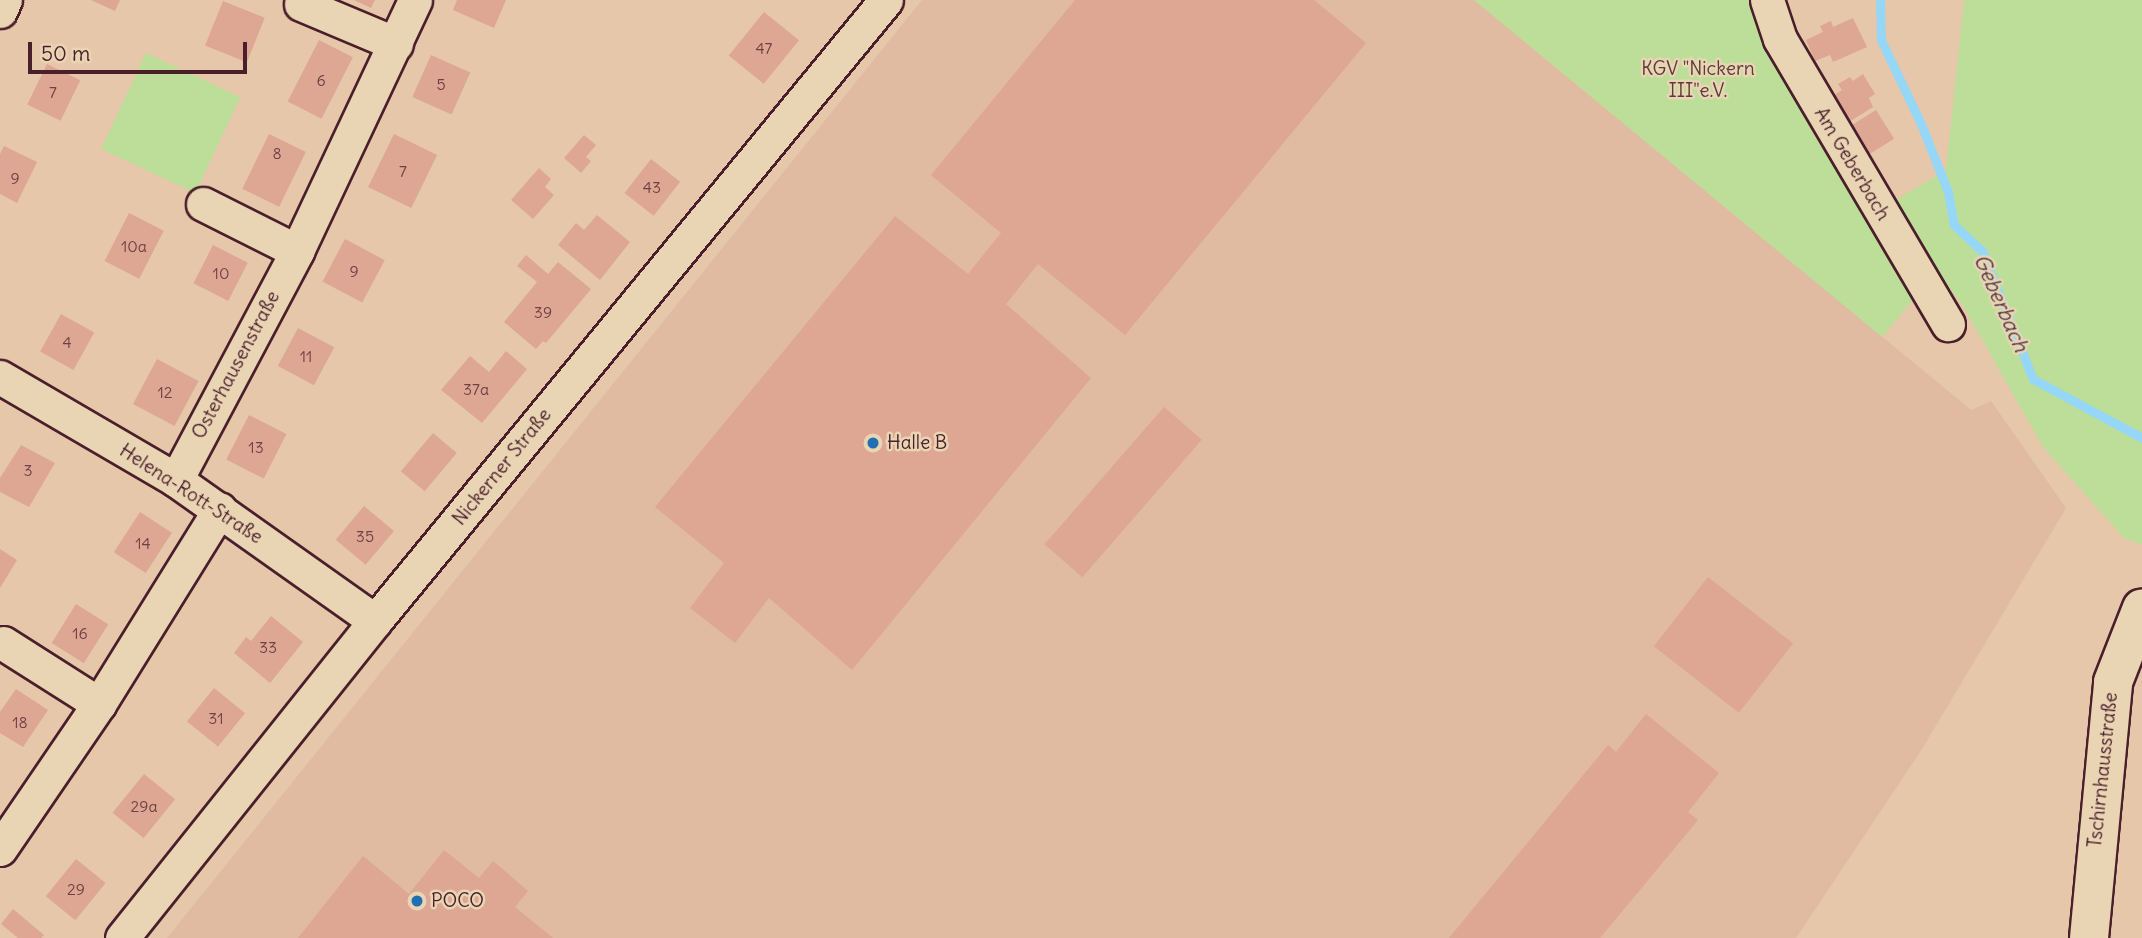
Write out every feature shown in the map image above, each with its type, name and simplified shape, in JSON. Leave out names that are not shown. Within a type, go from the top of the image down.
[{"type":"main road","name":"Tschirnhausstraße","points":[[2088,938],[2113,682],[2142,608]]},
{"type":"street","points":[[0,11],[5,0]]},
{"type":"street","name":"Osterhausenstraße","points":[[176,480],[297,251],[415,0]]},
{"type":"street","name":"Nickerner Straße","points":[[122,938],[375,621],[886,0]]},
{"type":"street","name":"Am Geberbach","points":[[1768,0],[1780,39],[1948,324]]},
{"type":"street","points":[[301,4],[396,44]]},
{"type":"street","points":[[203,204],[297,251]]},
{"type":"street","name":"Helena-Rott-Straße","points":[[0,377],[176,480],[375,621]]},
{"type":"street","points":[[0,849],[99,704],[220,509]]},
{"type":"street","points":[[3,643],[99,704]]},
{"type":"shaded area","points":[[922,0],[1474,0],[1971,410],[1991,401],[2066,508],[1922,749],[1796,938],[167,938]]},
{"type":"green space","name":"KGV \"Nickern III\"e.V.","points":[[1474,0],[1756,0],[1780,75],[1918,294],[1882,337]]},
{"type":"green space","points":[[1964,0],[2142,0],[2142,545],[2124,538],[2043,447],[1963,306],[1887,205],[1946,170]]},
{"type":"green space","points":[[146,53],[240,97],[195,193],[101,149]]},
{"type":"building","points":[[91,0],[120,0],[115,11]]},
{"type":"building","points":[[354,0],[375,0],[371,8]]},
{"type":"building","points":[[457,0],[506,0],[494,28],[453,10]]},
{"type":"building","points":[[1075,0],[1314,0],[1366,43],[1125,335],[1038,264],[1006,304],[1091,378],[852,670],[769,598],[735,643],[690,608],[724,563],[655,507],[895,216],[968,274],[1001,233],[931,175]]},
{"type":"building","points":[[223,1],[265,18],[247,62],[205,46]]},
{"type":"building","points":[[764,12],[799,40],[764,84],[729,56]]},
{"type":"building","points":[[1853,18],[1867,47],[1833,62],[1830,55],[1815,61],[1806,40],[1823,32],[1820,26],[1831,21],[1833,27]]},
{"type":"building","points":[[319,40],[353,57],[322,119],[288,101]]},
{"type":"building","points":[[431,55],[470,72],[452,115],[412,97]]},
{"type":"building","points":[[47,64],[80,80],[61,121],[27,104]]},
{"type":"building","points":[[1863,74],[1875,94],[1869,98],[1873,107],[1841,127],[1825,101],[1842,90],[1838,84],[1850,77],[1853,81]]},
{"type":"building","points":[[1876,110],[1894,139],[1867,156],[1849,127]]},
{"type":"building","points":[[269,134],[306,152],[279,207],[242,189]]},
{"type":"building","points":[[394,134],[437,155],[411,208],[368,187]]},
{"type":"building","points":[[584,135],[596,145],[586,157],[591,161],[581,173],[564,158]]},
{"type":"building","points":[[4,146],[37,162],[17,203],[0,194],[0,154]]},
{"type":"building","points":[[651,159],[680,182],[654,216],[625,193]]},
{"type":"building","points":[[539,168],[551,179],[545,187],[554,195],[533,219],[511,200]]},
{"type":"building","points":[[129,213],[164,231],[139,279],[104,261]]},
{"type":"building","points":[[597,215],[630,242],[600,280],[558,245],[576,223],[584,230]]},
{"type":"building","points":[[345,239],[385,260],[362,303],[322,281]]},
{"type":"building","points":[[213,245],[248,263],[228,301],[193,283]]},
{"type":"building","points":[[526,255],[548,274],[558,262],[591,289],[546,343],[543,341],[536,349],[504,322],[537,282],[517,266]]},
{"type":"building","points":[[61,314],[94,332],[73,370],[40,352]]},
{"type":"building","points":[[298,328],[334,347],[314,385],[278,366]]},
{"type":"building","points":[[506,351],[527,369],[482,423],[441,390],[470,356],[489,372]]},
{"type":"building","points":[[157,359],[198,381],[175,426],[133,404]]},
{"type":"building","points":[[1164,407],[1202,440],[1082,577],[1045,544]]},
{"type":"building","points":[[249,415],[286,434],[264,479],[226,460]]},
{"type":"building","points":[[433,433],[457,453],[425,491],[401,471]]},
{"type":"building","points":[[21,445],[55,463],[29,507],[0,492],[0,478]]},
{"type":"building","points":[[364,506],[394,531],[366,565],[336,540]]},
{"type":"building","points":[[140,512],[172,533],[146,573],[114,552]]},
{"type":"building","points":[[0,549],[17,560],[0,588]]},
{"type":"building","points":[[1708,577],[1793,643],[1739,713],[1654,646]]},
{"type":"building","points":[[76,604],[108,624],[84,663],[52,643]]},
{"type":"building","points":[[271,616],[303,642],[270,683],[234,653],[246,637],[251,641]]},
{"type":"building","points":[[214,688],[245,713],[218,747],[187,721]]},
{"type":"building","points":[[16,689],[48,710],[23,747],[0,733],[0,712]]},
{"type":"building","points":[[1646,714],[1719,773],[1688,812],[1698,820],[1600,938],[1449,938],[1608,745],[1616,752]]},
{"type":"building","points":[[144,774],[175,799],[144,838],[113,813]]},
{"type":"building","name":"POCO","points":[[444,850],[479,878],[493,861],[528,891],[515,907],[553,938],[298,938],[363,856],[409,894]]},
{"type":"building","points":[[76,859],[106,883],[75,920],[46,896]]},
{"type":"building","points":[[13,909],[44,935],[41,938],[18,938],[1,924]]},
{"type":"waterway","name":"Geberbach","points":[[1880,0],[1881,40],[1921,124],[1948,192],[1954,225],[1982,251],[2033,379],[2142,438]]},
{"type":"place","name":"Halle B","points":[[873,443]]},
{"type":"place","name":"POCO","points":[[417,901]]}]
